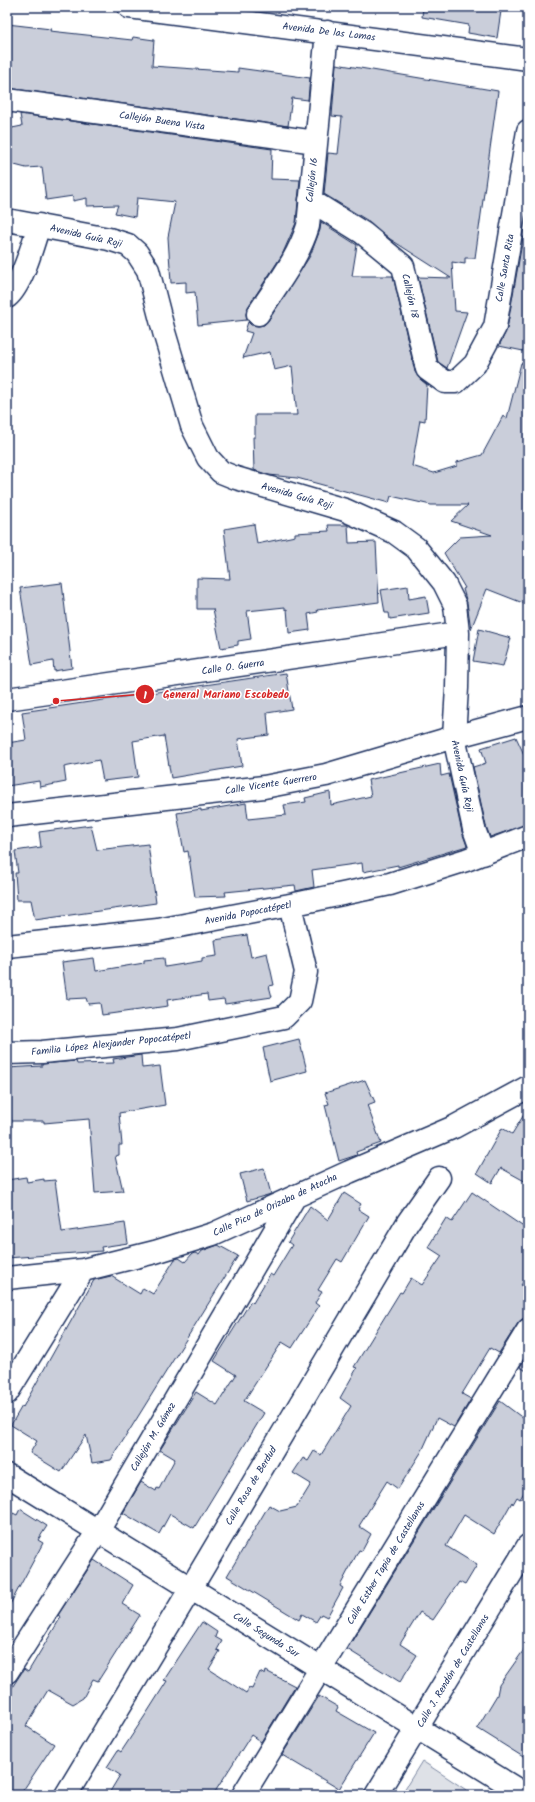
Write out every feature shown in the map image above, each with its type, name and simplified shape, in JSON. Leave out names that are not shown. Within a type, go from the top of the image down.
[{"type":"street","name":"Avenida De las Lomas","points":[[129,7],[528,59]]},
{"type":"street","name":"Callejón 16","points":[[258,314],[295,257],[308,226],[327,32]]},
{"type":"street","name":"Callejón Buena Vista","points":[[7,100],[316,142]]},
{"type":"street","name":"Calle Santa Rita","points":[[445,382],[456,382],[475,364],[495,327],[528,131]]},
{"type":"street","name":"Callejón 18","points":[[310,200],[363,233],[403,266],[427,369],[445,382]]},
{"type":"street","name":"Avenida Guía Roji","points":[[7,220],[109,239],[128,246],[137,252],[148,270],[164,332],[192,426],[208,458],[221,472],[236,478],[345,510],[394,532],[416,548],[444,583],[455,605],[458,633],[454,737],[474,829],[483,854]]},
{"type":"street","points":[[7,297],[14,292],[32,249],[39,225]]},
{"type":"street","name":"Calle O. Guerra","points":[[7,699],[458,633]]},
{"type":"street","points":[[524,718],[528,699]]},
{"type":"street","name":"Calle Vicente Guerrero","points":[[7,816],[264,787],[326,775],[524,718]]},
{"type":"street","name":"Avenida Popocatépetl","points":[[7,946],[158,930],[390,884],[483,854],[528,836]]},
{"type":"street","name":"Familia López Alexjander Popocatépetl","points":[[7,1053],[42,1052],[178,1039],[284,1017],[300,1000],[306,972],[290,905]]},
{"type":"street","name":"Calle Pico de Orizaba de Atocha","points":[[7,1278],[83,1270],[155,1252],[213,1234],[348,1172],[454,1127],[528,1087]]},
{"type":"street","name":"Calle Rosa de Berdud","points":[[66,1795],[191,1588],[408,1222],[439,1178]]},
{"type":"street","name":"Callejón M. Gómez","points":[[7,1672],[98,1531],[294,1198]]},
{"type":"street","points":[[7,1393],[83,1270]]},
{"type":"street","name":"Calle Esther Tapia de Castellanos","points":[[244,1795],[528,1330]]},
{"type":"street","name":"Calle Segunda Sur","points":[[7,1475],[526,1795]]},
{"type":"street","name":"Calle J. Rendón de Castellanos","points":[[376,1795],[528,1546]]},
{"type":"shaded area","points":[[422,1761],[474,1795],[401,1795]]},
{"type":"building","points":[[423,7],[476,7],[501,11],[497,38],[468,33],[469,25],[422,17]]},
{"type":"building","points":[[7,24],[51,29],[50,31],[132,40],[133,37],[154,40],[152,66],[238,72],[238,68],[310,78],[308,100],[292,98],[288,126],[7,88]]},
{"type":"building","points":[[336,64],[498,91],[475,258],[465,258],[465,264],[452,262],[455,311],[467,312],[447,368],[438,362],[418,277],[451,278],[390,239],[370,222],[324,194],[328,153],[338,154],[342,117],[332,116]]},
{"type":"building","points":[[20,114],[272,149],[271,179],[300,180],[296,223],[282,255],[248,307],[246,314],[247,320],[198,325],[195,292],[186,293],[186,282],[171,283],[168,237],[175,202],[137,198],[135,217],[115,213],[118,205],[87,206],[87,198],[73,201],[73,196],[46,200],[42,167],[26,168],[7,163],[7,129],[22,126]]},
{"type":"building","points":[[321,222],[357,245],[352,276],[393,276],[415,372],[427,385],[425,421],[420,420],[412,466],[434,473],[457,466],[457,462],[482,455],[503,416],[507,418],[521,363],[528,364],[528,605],[487,589],[471,629],[463,589],[465,588],[444,553],[460,537],[492,535],[451,521],[468,505],[431,505],[391,496],[389,503],[297,478],[269,475],[254,470],[253,437],[255,437],[255,415],[297,415],[292,366],[274,370],[270,352],[243,358],[252,333],[245,331],[248,322],[251,325],[258,326],[264,325],[268,321],[310,256],[320,230]]},
{"type":"building","points":[[523,237],[528,238],[528,352],[499,346],[507,329]]},
{"type":"building","points":[[254,524],[257,544],[295,536],[295,533],[329,531],[328,525],[348,525],[349,543],[376,542],[379,602],[317,610],[318,612],[308,614],[310,630],[289,633],[287,609],[285,610],[285,607],[247,611],[251,639],[238,641],[238,645],[221,648],[213,609],[197,609],[197,578],[230,579],[224,529]]},
{"type":"building","points":[[62,583],[72,668],[54,671],[53,661],[32,665],[20,588]]},
{"type":"building","points":[[408,586],[409,599],[426,596],[429,613],[390,619],[389,613],[385,613],[381,590]]},
{"type":"building","points":[[479,629],[511,638],[503,666],[473,661]]},
{"type":"building","points":[[286,673],[292,709],[267,713],[269,735],[238,739],[242,766],[171,778],[164,736],[133,741],[138,777],[103,781],[99,760],[64,767],[66,782],[40,787],[39,781],[7,786],[7,743],[26,740],[22,712]]},
{"type":"building","points":[[516,737],[528,763],[528,824],[490,837],[486,826],[473,767],[486,763],[481,748]]},
{"type":"building","points":[[440,764],[441,776],[449,774],[462,832],[467,846],[398,867],[398,865],[363,872],[362,863],[312,870],[314,887],[296,891],[295,885],[225,892],[226,896],[195,897],[188,851],[184,852],[177,813],[201,809],[201,811],[246,803],[248,819],[286,815],[284,805],[306,802],[305,798],[330,792],[331,805],[371,796],[368,780]]},
{"type":"building","points":[[91,825],[97,850],[148,844],[156,903],[35,920],[31,900],[17,900],[15,873],[18,873],[15,851],[41,847],[39,832]]},
{"type":"building","points":[[247,935],[251,957],[267,953],[274,985],[269,986],[272,997],[225,1004],[224,999],[208,1001],[207,994],[167,1000],[168,1006],[102,1015],[100,1003],[88,1004],[86,998],[67,999],[62,962],[94,958],[96,971],[144,963],[144,960],[164,958],[165,967],[202,961],[202,958],[217,956],[215,940]]},
{"type":"building","points":[[299,1039],[307,1071],[270,1081],[263,1048]]},
{"type":"building","points":[[141,1055],[142,1068],[160,1066],[165,1105],[119,1113],[122,1145],[119,1145],[119,1155],[115,1156],[123,1191],[95,1193],[89,1119],[44,1123],[44,1121],[11,1121],[7,1068],[42,1066],[42,1064],[76,1061],[77,1064],[114,1063],[113,1059]]},
{"type":"building","points":[[365,1080],[375,1102],[367,1105],[381,1143],[356,1152],[357,1155],[339,1161],[325,1105],[329,1104],[325,1093]]},
{"type":"building","points":[[528,1108],[528,1183],[501,1168],[492,1183],[477,1173],[502,1128],[512,1134]]},
{"type":"building","points":[[264,1168],[271,1194],[247,1201],[240,1174]]},
{"type":"building","points":[[26,1177],[27,1182],[44,1179],[44,1181],[55,1180],[62,1232],[125,1223],[128,1243],[101,1247],[102,1251],[7,1258],[7,1180]]},
{"type":"building","points":[[472,1192],[528,1230],[528,1276],[521,1285],[528,1290],[528,1318],[522,1319],[518,1323],[499,1353],[490,1348],[462,1394],[471,1399],[454,1427],[437,1418],[422,1451],[398,1489],[387,1481],[359,1526],[371,1534],[362,1551],[359,1550],[340,1586],[343,1588],[327,1617],[321,1614],[316,1622],[302,1614],[299,1620],[227,1576],[269,1505],[280,1511],[297,1507],[311,1484],[293,1473],[303,1458],[308,1461],[314,1451],[321,1455],[351,1406],[340,1398],[357,1368],[354,1367],[400,1292],[402,1293],[411,1278],[422,1285],[442,1256],[428,1247],[446,1218],[452,1222]]},
{"type":"building","points":[[344,1193],[361,1204],[358,1209],[369,1216],[342,1262],[337,1259],[318,1290],[322,1292],[315,1303],[319,1306],[292,1348],[282,1342],[244,1401],[264,1413],[194,1528],[170,1514],[159,1534],[123,1513],[141,1482],[156,1491],[157,1488],[159,1489],[175,1459],[160,1450],[196,1392],[217,1405],[236,1375],[214,1361],[251,1301],[253,1303],[270,1274],[273,1276],[292,1245],[288,1242],[310,1206],[328,1220]]},
{"type":"building","points":[[218,1245],[238,1256],[111,1460],[92,1463],[86,1435],[61,1472],[30,1453],[37,1441],[11,1425],[22,1406],[23,1407],[94,1280],[111,1276],[140,1294],[143,1288],[153,1294],[175,1259],[179,1258],[185,1262],[192,1254],[195,1253],[199,1255],[202,1251]]},
{"type":"building","points":[[528,1354],[528,1372],[520,1367]]},
{"type":"building","points":[[500,1401],[528,1422],[528,1486],[520,1499],[517,1497],[513,1504],[512,1502],[494,1534],[464,1515],[446,1546],[477,1565],[465,1585],[459,1582],[433,1620],[420,1612],[400,1644],[417,1655],[400,1682],[347,1649]]},
{"type":"building","points":[[20,1509],[47,1526],[38,1540],[43,1543],[7,1610],[7,1523],[13,1513],[17,1515]]},
{"type":"building","points":[[94,1560],[133,1585],[122,1604],[140,1615],[98,1681],[93,1679],[83,1698],[73,1704],[48,1690],[26,1726],[54,1744],[19,1795],[7,1788],[7,1695],[24,1669],[28,1672],[61,1617],[58,1615]]},
{"type":"building","points":[[202,1622],[217,1632],[215,1637],[222,1641],[217,1650],[220,1651],[209,1669],[246,1693],[249,1688],[252,1689],[260,1672],[265,1675],[266,1671],[295,1686],[261,1742],[251,1735],[213,1795],[108,1795],[120,1775],[107,1767],[118,1750],[121,1752],[148,1711],[167,1681],[164,1680]]},
{"type":"building","points":[[528,1644],[528,1760],[477,1728],[497,1695],[499,1685]]},
{"type":"building","points":[[319,1696],[338,1707],[336,1711],[374,1733],[339,1789],[282,1755]]},
{"type":"place","name":"General Mariano Escobedo","points":[[56,701]]}]
